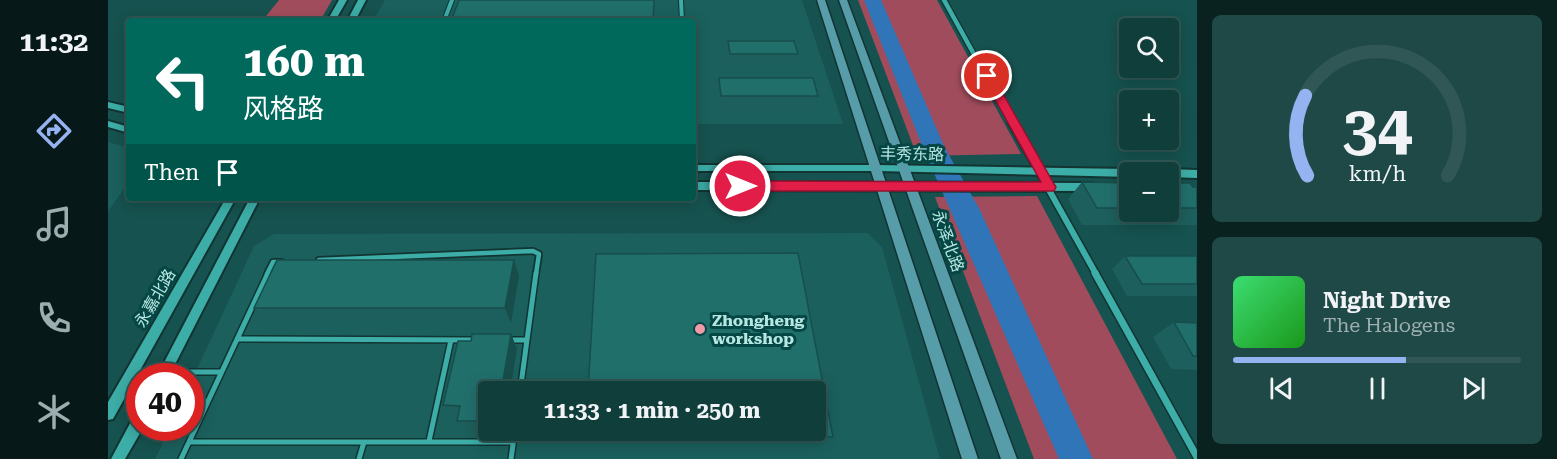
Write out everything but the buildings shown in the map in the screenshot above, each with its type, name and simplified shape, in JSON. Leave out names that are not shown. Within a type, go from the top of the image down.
[{"type":"main road","points":[[820,0],[877,168],[970,459]]},
{"type":"main road","name":"永泽北路","points":[[843,0],[1009,459]]},
{"type":"street","points":[[333,18],[343,0]]},
{"type":"street","points":[[353,18],[362,0]]},
{"type":"street","points":[[945,0],[1197,457]]},
{"type":"street","points":[[108,105],[126,109]]},
{"type":"street","points":[[108,124],[126,129]]},
{"type":"street","name":"丰秀东路","points":[[696,168],[877,168],[1119,173]]},
{"type":"street","points":[[1179,173],[1197,174]]},
{"type":"street","name":"丰秀东路","points":[[696,186],[1107,188]]},
{"type":"street","name":"永嘉北路","points":[[108,414],[229,201]]},
{"type":"street","points":[[170,363],[253,201]]},
{"type":"street","points":[[118,459],[128,441]]},
{"type":"lane","points":[[445,18],[452,0]]},
{"type":"lane","points":[[681,0],[682,18]]},
{"type":"lane","points":[[309,261],[532,250],[539,254],[521,381]]},
{"type":"lane","points":[[181,459],[273,262],[285,262]]},
{"type":"lane","points":[[237,339],[483,340]]},
{"type":"lane","points":[[429,441],[451,340]]},
{"type":"lane","points":[[505,340],[526,340]]},
{"type":"lane","points":[[204,373],[221,372]]},
{"type":"lane","points":[[359,459],[364,441]]},
{"type":"lane","points":[[189,442],[513,442],[511,459]]},
{"type":"shaded area","points":[[279,0],[332,0],[322,18],[264,18]]},
{"type":"shaded area","points":[[385,0],[802,0],[843,124],[696,124],[696,18],[375,18]]},
{"type":"shaded area","points":[[858,0],[937,0],[1021,154],[917,156]]},
{"type":"shaded area","points":[[108,142],[126,147],[126,186],[108,211]]},
{"type":"shaded area","points":[[1037,196],[1177,459],[1034,459],[935,197]]},
{"type":"shaded area","points":[[868,233],[882,247],[940,459],[155,459],[164,441],[204,441],[204,363],[200,363],[254,246],[274,234]]},
{"type":"water","points":[[864,0],[881,0],[945,148],[980,210],[1093,459],[1059,459],[923,148]]},
{"type":"place","name":"Zhongheng workshop","points":[[700,329]]},
{"type":"route","points":[[740,186],[1050,187],[987,76]]}]
